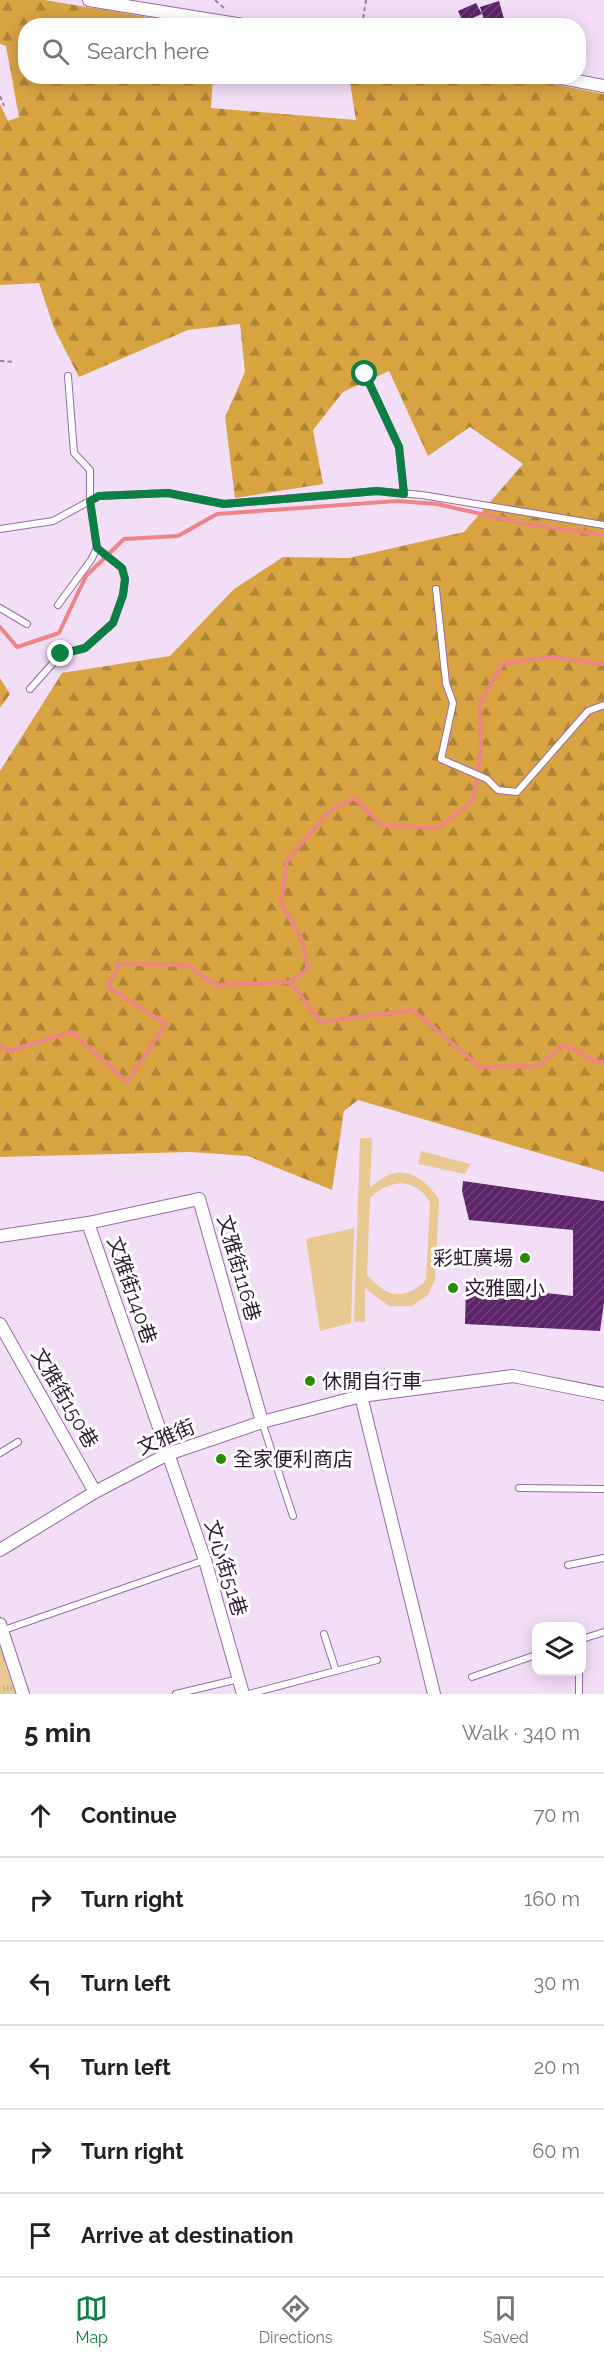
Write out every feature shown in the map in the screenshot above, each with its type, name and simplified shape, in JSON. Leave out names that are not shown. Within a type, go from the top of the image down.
[{"type":"street","points":[[89,0],[200,18]]},
{"type":"street","points":[[586,83],[604,86]]},
{"type":"street","name":"文雅街116巷","points":[[88,1223],[199,1199],[262,1422]]},
{"type":"street","name":"文雅街140巷","points":[[0,1236],[88,1223],[168,1454]]},
{"type":"street","name":"文雅街150巷","points":[[0,1324],[95,1492]]},
{"type":"street","name":"文雅街","points":[[0,1550],[95,1492],[168,1454],[262,1422],[361,1396],[513,1376],[604,1394]]},
{"type":"street","points":[[361,1396],[434,1694]]},
{"type":"street","name":"文心街51巷","points":[[168,1454],[204,1560],[243,1694]]},
{"type":"street","points":[[2,1627],[23,1694]]},
{"type":"lane","points":[[365,374],[399,447],[404,494]]},
{"type":"lane","points":[[30,689],[61,654],[85,648],[113,623],[123,595],[125,579],[122,568],[100,550],[90,501],[90,470],[74,453],[68,376]]},
{"type":"lane","points":[[0,529],[53,521],[99,496],[168,493],[224,504],[377,491],[604,525]]},
{"type":"lane","points":[[58,605],[100,550]]},
{"type":"lane","points":[[436,590],[446,683],[453,703],[441,759],[483,777],[498,790],[517,792],[588,711],[604,705]]},
{"type":"lane","points":[[0,608],[27,624]]},
{"type":"lane","points":[[262,1422],[293,1516]]},
{"type":"lane","points":[[0,1454],[18,1442]]},
{"type":"lane","points":[[519,1488],[604,1489]]},
{"type":"lane","points":[[568,1565],[604,1558]]},
{"type":"lane","points":[[2,1627],[204,1560]]},
{"type":"lane","points":[[586,1638],[604,1632]]},
{"type":"lane","points":[[324,1634],[336,1671]]},
{"type":"lane","points":[[472,1677],[532,1657]]},
{"type":"lane","points":[[249,1694],[377,1660]]},
{"type":"lane","points":[[579,1676],[579,1694]]},
{"type":"lane","points":[[176,1694],[239,1679]]},
{"type":"path","points":[[363,18],[366,0]]},
{"type":"path","points":[[0,96],[4,106]]},
{"type":"path","points":[[0,361],[15,362]]},
{"type":"green space","points":[[0,0],[44,0],[154,18],[18,18],[18,84],[213,84],[211,108],[356,120],[350,84],[553,84],[604,94],[604,1172],[358,1100],[344,1111],[332,1190],[248,1156],[191,1152],[0,1157],[0,771],[62,673],[170,656],[234,589],[283,557],[349,558],[464,532],[523,464],[470,427],[428,456],[389,371],[343,392],[313,430],[323,484],[235,498],[225,417],[245,372],[240,324],[188,330],[79,377],[54,328],[39,283],[0,285],[0,104],[8,121],[19,117],[6,46],[0,44]]},
{"type":"green space","points":[[0,678],[10,694],[0,708]]},
{"type":"green space","points":[[360,1138],[372,1138],[370,1187],[391,1174],[406,1173],[419,1178],[439,1199],[435,1280],[428,1295],[412,1306],[389,1306],[365,1288],[365,1322],[354,1322]],"holes":[[[403,1183],[416,1187],[430,1203],[426,1280],[410,1292],[395,1294],[381,1288],[367,1275],[370,1198],[389,1186]]]},
{"type":"green space","points":[[421,1151],[470,1164],[465,1174],[418,1164]]},
{"type":"green space","points":[[354,1228],[351,1323],[320,1331],[306,1239]]},
{"type":"green space","points":[[0,1629],[23,1694],[0,1694]]},
{"type":"building","points":[[499,1],[504,18],[483,18],[480,7]]},
{"type":"building","points":[[476,3],[482,14],[472,18],[461,18],[458,11]]},
{"type":"building","points":[[463,1181],[604,1201],[604,1303],[600,1331],[465,1324],[466,1284],[573,1296],[573,1230],[469,1220],[462,1191]]},
{"type":"waterway","points":[[0,627],[17,647],[59,633],[86,576],[124,539],[178,536],[217,514],[397,501],[437,504],[526,524],[604,535]]},
{"type":"waterway","points":[[290,982],[308,969],[302,940],[281,903],[287,861],[328,812],[354,798],[382,825],[438,828],[473,801],[481,750],[480,703],[503,663],[553,657],[604,664]]},
{"type":"waterway","points":[[0,1045],[8,1051],[72,1032],[127,1082],[166,1024],[108,987],[119,964],[188,965],[215,985],[290,982],[321,1022],[413,1010],[480,1067],[538,1066],[564,1045],[600,1063],[604,1062]]},
{"type":"place","name":"彩虹廣場","points":[[525,1258]]},
{"type":"place","name":"文雅國小","points":[[453,1288]]},
{"type":"place","name":"休閒自行車","points":[[310,1381]]},
{"type":"place","name":"全家便利商店","points":[[221,1459]]},
{"type":"route","points":[[61,654],[85,648],[113,623],[123,595],[125,579],[122,568],[97,548],[90,501],[99,496],[168,493],[224,504],[377,491],[404,494],[399,447],[365,374]]}]
